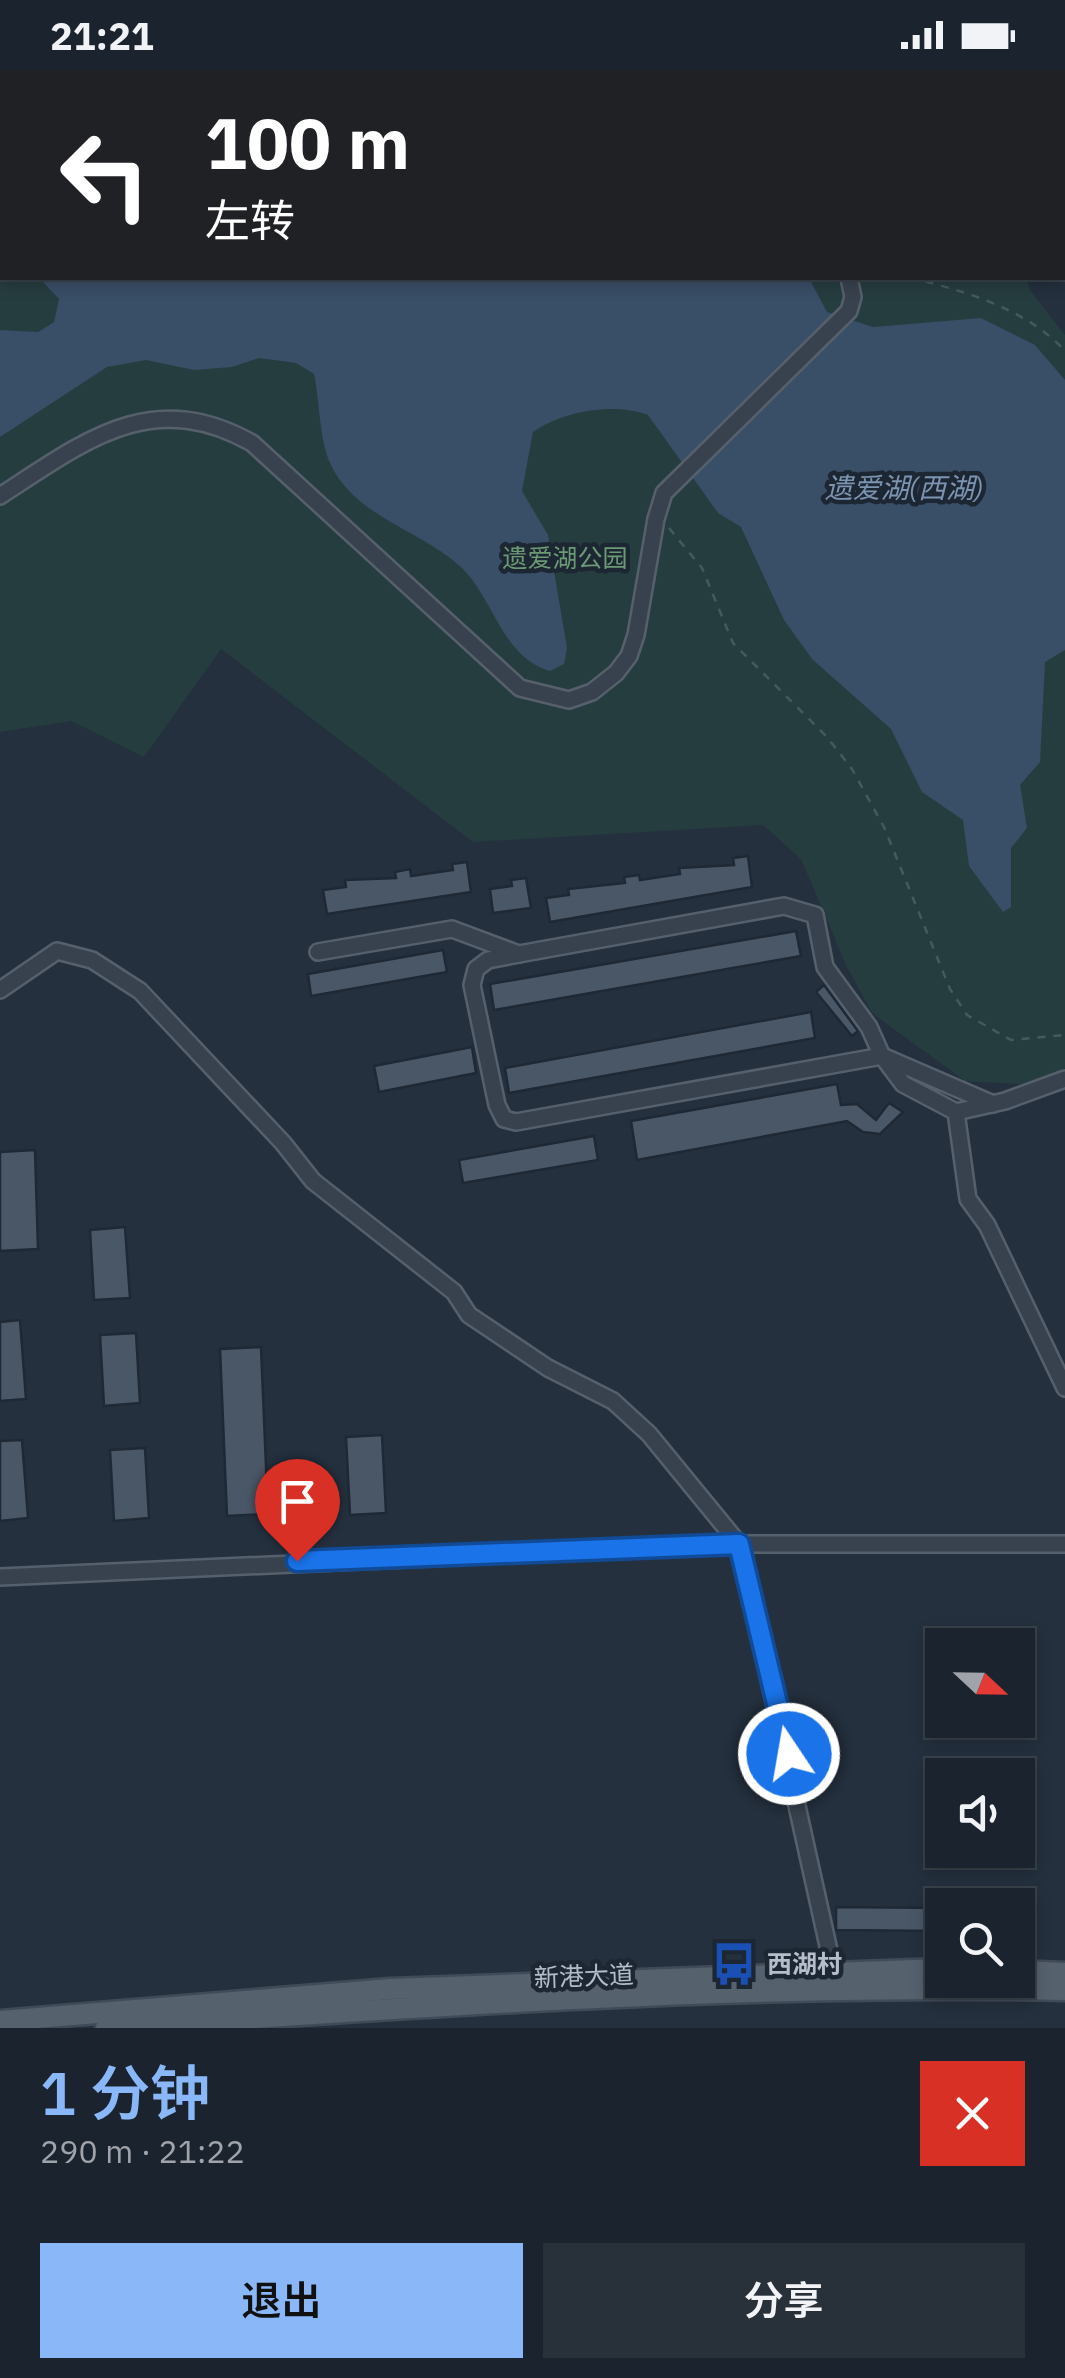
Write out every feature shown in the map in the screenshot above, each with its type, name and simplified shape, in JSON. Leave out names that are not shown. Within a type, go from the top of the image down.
[{"type":"main road","name":"新港大道","points":[[0,2021],[390,1990],[925,1969]]},
{"type":"main road","points":[[1035,1972],[1065,1973]]},
{"type":"main road","name":"新港大道","points":[[106,2028],[392,2008],[945,1988],[1065,1990]]},
{"type":"street","points":[[0,496],[68,452],[158,417],[198,419],[226,428],[252,443],[520,688],[568,700],[603,685],[629,656],[656,519],[670,485],[850,311],[853,297],[849,280]]},
{"type":"street","points":[[994,1104],[882,1056],[516,1122],[504,1119],[496,1106],[472,985],[476,969],[488,960],[784,906],[802,908],[815,915],[824,967],[868,1027],[882,1056],[902,1084],[946,1103],[956,1112],[968,1199],[987,1225],[1065,1388]]},
{"type":"street","points":[[318,952],[452,929],[519,954]]},
{"type":"street","points":[[0,990],[57,951],[92,960],[140,991],[283,1143],[313,1181],[454,1292],[469,1315],[548,1368],[613,1401],[649,1434],[739,1544],[760,1620],[834,1973]]},
{"type":"street","points":[[956,1112],[994,1104],[1065,1079]]},
{"type":"street","points":[[0,1577],[739,1544],[1065,1544]]},
{"type":"path","points":[[917,280],[987,301],[1046,333],[1065,350]]},
{"type":"path","points":[[656,519],[687,545],[702,568],[733,643],[827,737],[852,769],[884,827],[950,989],[967,1015],[1011,1040],[1065,1035]]},
{"type":"green space","name":"遗爱湖公园","points":[[0,280],[1027,280],[1065,335],[1065,1068],[1035,1085],[965,1081],[872,1013],[847,967],[801,859],[763,825],[473,842],[221,649],[144,757],[71,721],[0,732]]},
{"type":"water","name":"遗爱湖(西湖)","points":[[41,280],[810,280],[827,312],[873,327],[981,318],[1035,345],[1065,380],[1065,650],[1045,662],[1040,762],[1020,785],[1027,828],[1011,848],[1011,907],[1003,912],[969,866],[963,820],[922,792],[891,729],[812,659],[784,620],[741,527],[718,513],[648,415],[619,409],[589,411],[559,419],[533,432],[522,491],[548,535],[567,648],[564,664],[550,671],[534,664],[510,642],[463,569],[373,511],[342,483],[324,445],[314,374],[296,363],[259,358],[232,367],[194,370],[146,360],[107,367],[0,437],[0,330],[38,332],[54,322],[59,299]]},
{"type":"building","points":[[748,856],[752,887],[550,922],[546,898],[569,895],[568,889],[625,883],[624,877],[639,875],[640,880],[680,874],[679,868],[734,865],[733,858]]},
{"type":"building","points":[[467,862],[471,892],[327,914],[323,890],[346,887],[345,880],[396,878],[395,872],[410,869],[411,876],[453,870],[452,864]]},
{"type":"building","points":[[526,878],[531,908],[493,913],[490,889],[512,886],[511,880]]},
{"type":"building","points":[[796,931],[801,956],[494,1010],[490,984]]},
{"type":"building","points":[[443,950],[447,972],[311,996],[308,974]]},
{"type":"building","points":[[824,985],[858,1031],[852,1036],[816,992]]},
{"type":"building","points":[[811,1012],[815,1038],[509,1093],[505,1068]]},
{"type":"building","points":[[472,1047],[476,1073],[379,1092],[374,1066]]},
{"type":"building","points":[[837,1084],[841,1105],[857,1104],[876,1120],[889,1103],[903,1112],[880,1134],[863,1132],[847,1121],[637,1160],[631,1121]]},
{"type":"building","points":[[594,1136],[598,1160],[463,1183],[459,1160]]},
{"type":"building","points":[[35,1150],[38,1249],[0,1251],[0,1152]]},
{"type":"building","points":[[125,1227],[130,1298],[94,1300],[90,1230]]},
{"type":"building","points":[[20,1320],[26,1399],[0,1401],[0,1322]]},
{"type":"building","points":[[136,1333],[140,1403],[104,1406],[100,1335]]},
{"type":"building","points":[[261,1347],[268,1514],[227,1516],[220,1349]]},
{"type":"building","points":[[382,1435],[386,1513],[350,1515],[346,1437]]},
{"type":"building","points":[[22,1440],[28,1518],[0,1521],[0,1441]]},
{"type":"building","points":[[145,1448],[149,1518],[114,1521],[110,1450]]},
{"type":"building","points":[[836,1907],[925,1908],[925,1931],[836,1930]]},
{"type":"place","name":"西湖村","points":[[734,1964]]},
{"type":"route","points":[[297,1561],[739,1544],[789,1754]]}]
